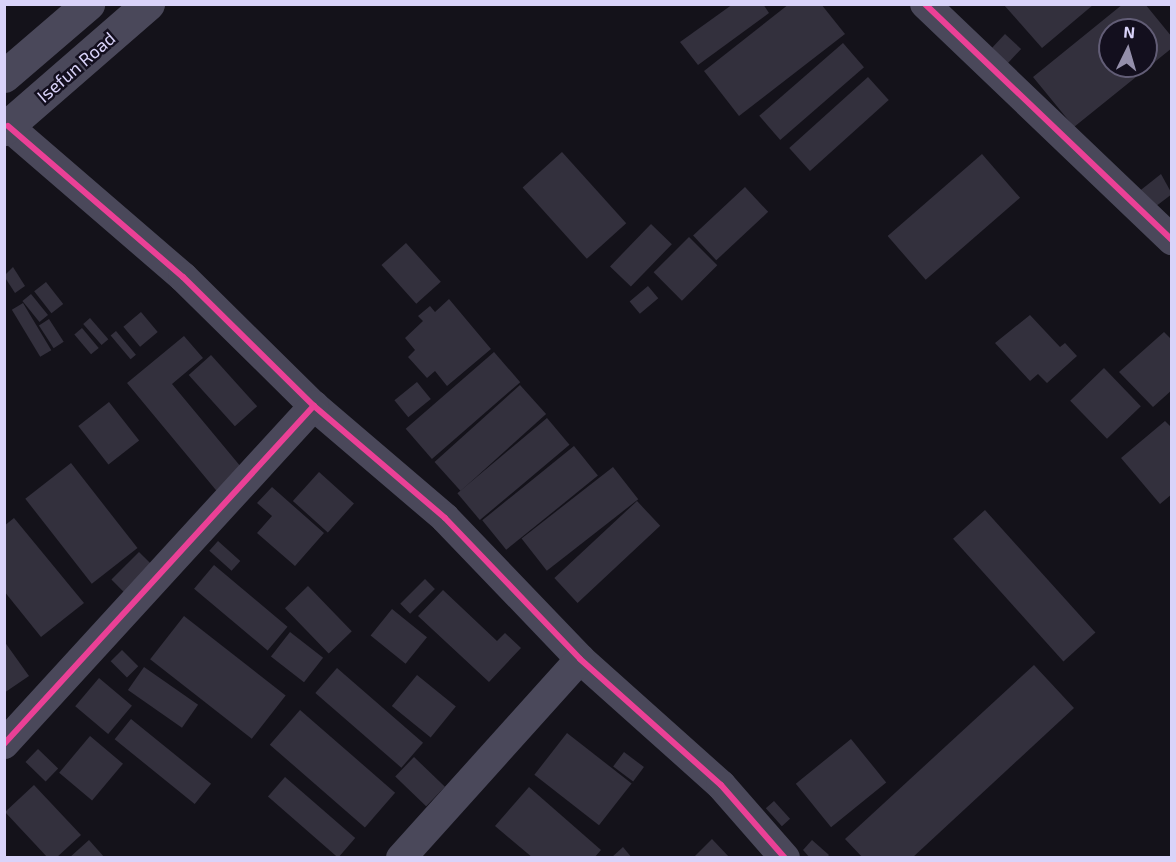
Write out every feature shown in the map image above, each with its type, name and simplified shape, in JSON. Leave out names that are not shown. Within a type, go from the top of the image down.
[{"type":"street","points":[[4,76],[87,4]]},
{"type":"street","name":"Isefun Road","points":[[6,127],[148,4]]},
{"type":"street","points":[[925,4],[1172,240]]},
{"type":"street","points":[[6,127],[183,277],[314,406],[445,518],[580,659],[721,786],[784,858]]},
{"type":"street","points":[[4,744],[314,406]]},
{"type":"street","points":[[401,858],[580,659]]},
{"type":"building","points":[[733,4],[763,4],[769,13],[698,65],[680,42]]},
{"type":"building","points":[[789,4],[821,4],[845,34],[739,116],[704,71]]},
{"type":"building","points":[[1123,4],[1145,4],[1156,18],[1106,18]]},
{"type":"building","points":[[1004,5],[1093,5],[1042,48]]},
{"type":"building","points":[[1158,20],[1172,37],[1172,48],[1158,59]]},
{"type":"building","points":[[1098,24],[1098,78],[1135,78],[1074,127],[1033,77]]},
{"type":"building","points":[[1005,34],[1021,49],[1004,67],[988,52]]},
{"type":"building","points":[[843,43],[864,67],[780,140],[759,116]]},
{"type":"building","points":[[868,77],[889,100],[810,171],[789,148]]},
{"type":"building","points":[[562,152],[626,223],[587,259],[523,187]]},
{"type":"building","points":[[982,154],[1020,198],[926,280],[888,236]]},
{"type":"building","points":[[1161,174],[1172,194],[1151,210],[1137,193]]},
{"type":"building","points":[[745,187],[768,212],[716,260],[693,235]]},
{"type":"building","points":[[651,224],[672,244],[631,287],[610,266]]},
{"type":"building","points":[[689,237],[717,265],[682,301],[654,272]]},
{"type":"building","points":[[406,243],[441,282],[416,304],[381,265]]},
{"type":"building","points":[[13,267],[25,286],[15,293],[4,276]]},
{"type":"building","points":[[46,282],[63,304],[51,313],[34,291]]},
{"type":"building","points":[[648,286],[658,298],[640,314],[630,301]]},
{"type":"building","points":[[31,294],[48,315],[39,322],[22,301]]},
{"type":"building","points":[[449,299],[491,349],[447,386],[435,371],[427,378],[408,357],[415,350],[405,338],[423,321],[418,316],[430,306],[435,312]]},
{"type":"building","points":[[23,303],[51,350],[40,357],[12,310]]},
{"type":"building","points":[[141,312],[158,332],[140,347],[123,327]]},
{"type":"building","points":[[1030,315],[1060,347],[1065,343],[1077,356],[1047,383],[1038,374],[1030,381],[995,343]]},
{"type":"building","points":[[90,318],[108,339],[102,345],[83,324]]},
{"type":"building","points":[[49,319],[64,342],[54,348],[39,326]]},
{"type":"building","points":[[82,328],[99,348],[91,354],[74,334]]},
{"type":"building","points":[[116,331],[136,355],[131,359],[111,335]]},
{"type":"building","points":[[1164,332],[1172,340],[1172,390],[1153,407],[1119,372]]},
{"type":"building","points":[[184,336],[203,358],[172,384],[246,473],[220,495],[127,383]]},
{"type":"building","points":[[494,352],[520,382],[432,459],[406,429]]},
{"type":"building","points":[[211,355],[257,406],[235,426],[189,375]]},
{"type":"building","points":[[1104,368],[1141,406],[1107,439],[1070,401]]},
{"type":"building","points":[[417,382],[431,399],[408,417],[394,400]]},
{"type":"building","points":[[520,385],[546,414],[461,491],[435,462]]},
{"type":"building","points":[[109,402],[139,441],[108,465],[78,426]]},
{"type":"building","points":[[547,418],[569,445],[480,520],[457,493]]},
{"type":"building","points":[[1165,421],[1172,428],[1172,494],[1160,504],[1121,458]]},
{"type":"building","points":[[574,446],[598,476],[506,550],[482,520]]},
{"type":"building","points":[[71,463],[137,548],[92,584],[25,499]]},
{"type":"building","points":[[613,467],[638,499],[547,571],[522,538]]},
{"type":"building","points":[[319,472],[354,503],[328,532],[293,501]]},
{"type":"building","points":[[272,487],[324,533],[295,566],[257,533],[272,516],[257,503]]},
{"type":"building","points":[[637,501],[660,526],[578,603],[554,578]]},
{"type":"building","points":[[985,510],[1095,633],[1063,661],[953,539]]},
{"type":"building","points":[[14,518],[84,603],[41,637],[4,591],[4,526]]},
{"type":"building","points":[[218,541],[240,561],[232,571],[209,551]]},
{"type":"building","points":[[139,552],[154,567],[126,594],[111,580]]},
{"type":"building","points":[[214,565],[288,627],[268,650],[194,589]]},
{"type":"building","points":[[425,579],[435,589],[410,614],[400,604]]},
{"type":"building","points":[[308,586],[352,631],[329,654],[285,608]]},
{"type":"building","points":[[443,590],[497,641],[505,633],[521,648],[489,682],[418,616]]},
{"type":"building","points":[[392,609],[427,637],[406,664],[371,635]]},
{"type":"building","points":[[184,616],[286,695],[252,739],[150,659]]},
{"type":"building","points":[[290,632],[323,658],[304,682],[271,656]]},
{"type":"building","points":[[4,641],[29,676],[4,693]]},
{"type":"building","points":[[122,650],[138,666],[127,678],[111,661]]},
{"type":"building","points":[[1034,665],[1074,708],[912,858],[863,858],[845,839]]},
{"type":"building","points":[[144,667],[198,705],[182,728],[128,690]]},
{"type":"building","points":[[337,668],[423,743],[401,768],[315,693]]},
{"type":"building","points":[[417,675],[456,706],[431,738],[392,706]]},
{"type":"building","points":[[99,678],[132,706],[108,734],[75,706]]},
{"type":"building","points":[[300,710],[395,793],[365,827],[270,745]]},
{"type":"building","points":[[131,719],[211,784],[195,804],[115,739]]},
{"type":"building","points":[[567,733],[632,783],[599,825],[534,775]]},
{"type":"building","points":[[90,736],[123,764],[92,800],[59,773]]},
{"type":"building","points":[[851,739],[886,783],[831,827],[796,784]]},
{"type":"building","points":[[38,749],[58,768],[46,781],[25,762]]},
{"type":"building","points":[[624,752],[644,767],[633,781],[613,766]]},
{"type":"building","points":[[414,757],[445,787],[426,806],[395,776]]},
{"type":"building","points":[[285,777],[355,838],[338,858],[268,797]]},
{"type":"building","points":[[34,785],[81,835],[56,858],[48,858],[5,812]]},
{"type":"building","points":[[529,787],[601,850],[594,858],[533,858],[495,826]]},
{"type":"building","points":[[774,801],[790,819],[782,826],[766,808]]},
{"type":"building","points":[[712,839],[730,858],[693,858]]},
{"type":"building","points":[[89,840],[105,858],[69,858]]},
{"type":"building","points":[[812,840],[829,855],[826,858],[810,858],[803,850]]},
{"type":"building","points":[[623,847],[632,858],[611,858]]},
{"type":"cycle path","points":[[925,4],[1172,240]]},
{"type":"cycle path","points":[[8,126],[183,277],[314,406],[445,518],[580,659],[721,785],[785,858]]},
{"type":"cycle path","points":[[4,744],[314,406]]}]
